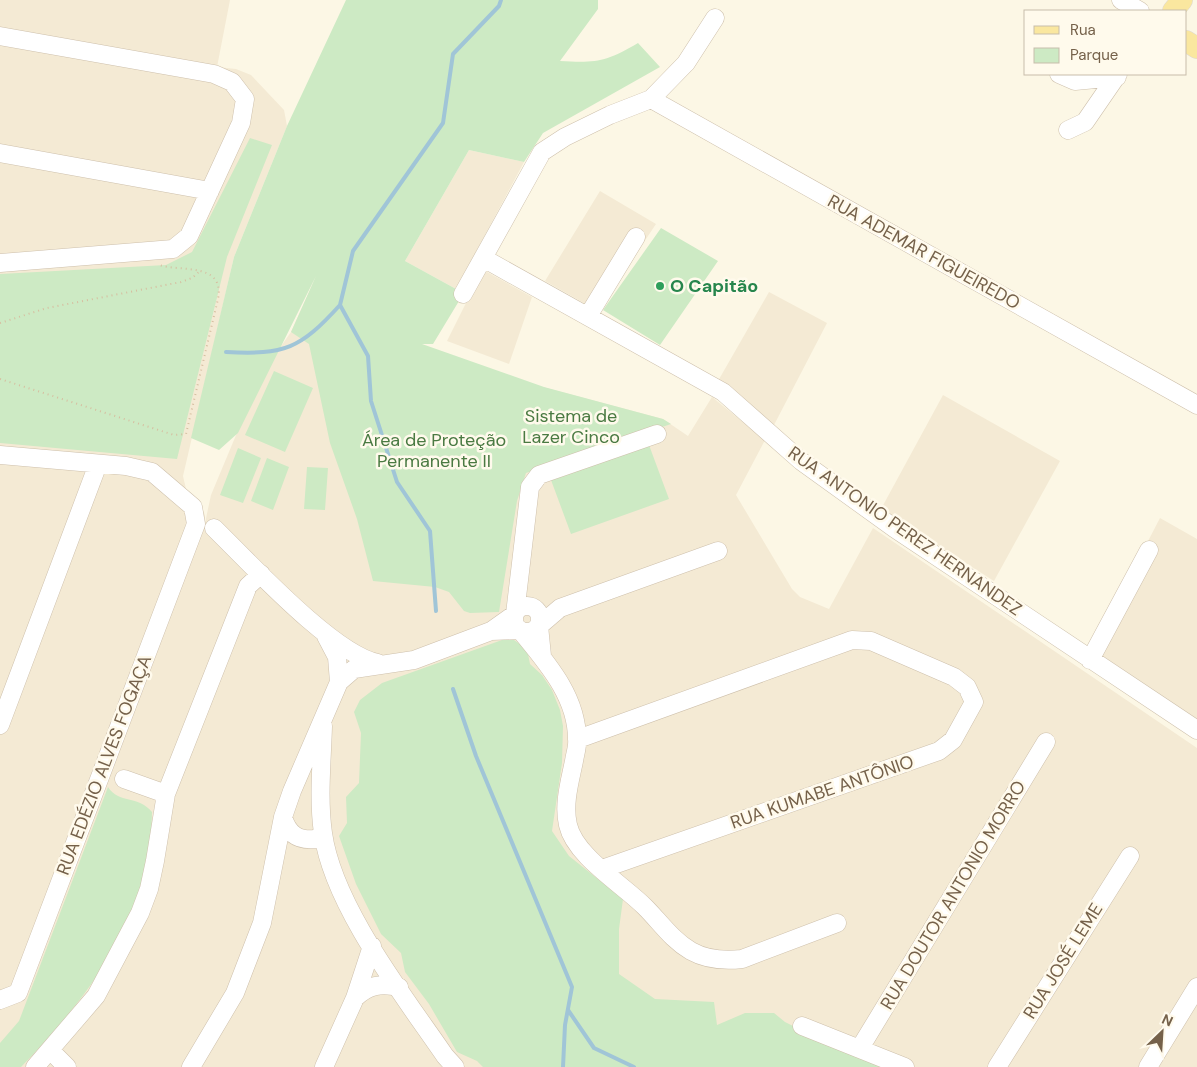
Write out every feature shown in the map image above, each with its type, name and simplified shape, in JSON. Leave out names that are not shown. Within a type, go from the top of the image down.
[{"type":"main road","points":[[1174,10],[1182,0]]},
{"type":"street","points":[[1121,0],[1138,10]]},
{"type":"street","points":[[463,294],[542,152],[565,137],[610,114],[651,99],[686,63],[715,18]]},
{"type":"street","points":[[0,36],[214,74],[232,82],[245,99],[241,123],[189,236],[173,249],[0,263]]},
{"type":"street","points":[[1060,75],[1075,81],[1117,75]]},
{"type":"street","points":[[1068,130],[1086,122],[1117,75]]},
{"type":"street","name":"RUA ADEMAR FIGUEIREDO","points":[[651,99],[1197,405]]},
{"type":"street","points":[[0,153],[210,191]]},
{"type":"street","points":[[588,316],[636,238]]},
{"type":"street","name":"RUA ANTONIO PEREZ HERNANDEZ","points":[[483,258],[723,392],[801,461],[894,528],[1197,730]]},
{"type":"street","points":[[657,434],[539,476],[530,487],[522,543],[518,622],[563,686],[573,712],[578,739],[568,793],[568,826],[574,841],[630,893],[679,944],[704,957],[717,960],[742,959],[837,923]]},
{"type":"street","points":[[0,455],[98,464],[0,725]]},
{"type":"street","name":"RUA EDÉZIO ALVES FOGAÇA","points":[[2,1000],[18,994],[196,524],[193,507],[152,472],[98,464]]},
{"type":"street","points":[[214,528],[354,661],[383,664],[414,660],[518,622]]},
{"type":"street","points":[[1090,660],[1149,550]]},
{"type":"street","points":[[518,622],[530,632],[560,608],[718,551]]},
{"type":"street","points":[[35,1067],[96,996],[140,913],[153,870],[166,794],[248,586],[261,574]]},
{"type":"street","points":[[520,580],[532,607],[540,616],[538,626],[542,656]]},
{"type":"street","points":[[518,622],[520,608],[560,608]]},
{"type":"street","points":[[324,632],[337,656],[338,682]]},
{"type":"street","name":"RUA KUMABE ANTÔNIO","points":[[578,739],[852,640],[871,641],[954,677],[967,687],[972,696],[972,707],[953,740],[939,751],[602,869]]},
{"type":"street","points":[[191,1067],[235,994],[262,923],[283,817],[292,791],[338,682],[354,661]]},
{"type":"street","points":[[322,723],[323,833],[333,872],[348,907],[398,988],[449,1063]]},
{"type":"street","name":"RUA DOUTOR ANTONIO MORRO","points":[[860,1048],[1046,742]]},
{"type":"street","points":[[124,780],[166,794]]},
{"type":"street","points":[[292,791],[309,789],[322,795]]},
{"type":"street","points":[[283,817],[286,827],[294,836],[309,840],[316,839],[323,833]]},
{"type":"street","points":[[630,893],[628,883],[629,871],[641,856]]},
{"type":"street","name":"RUA JOSÉ LEME","points":[[997,1067],[1130,856]]},
{"type":"street","points":[[324,1067],[355,998],[372,946]]},
{"type":"street","points":[[355,998],[364,990],[376,985],[398,988]]},
{"type":"street","points":[[1148,1067],[1197,987]]},
{"type":"street","points":[[802,1026],[905,1067]]},
{"type":"street","points":[[50,1050],[67,1067]]},
{"type":"path","points":[[0,323],[47,308],[181,282],[192,278],[200,271],[216,280],[219,286],[218,299],[186,434],[174,436],[0,379]]},
{"type":"shaded area","points":[[0,0],[230,0],[217,67],[236,69],[251,75],[284,110],[287,126],[234,257],[183,476],[186,489],[199,502],[205,515],[205,523],[211,495],[262,373],[291,332],[326,255],[420,344],[494,374],[663,419],[688,436],[712,397],[765,440],[736,495],[792,589],[800,597],[829,609],[873,528],[1197,748],[1197,1067],[0,1067]]},
{"type":"shaded area","points":[[469,150],[524,162],[456,289],[405,261]]},
{"type":"shaded area","points":[[600,191],[656,224],[598,311],[545,281]]},
{"type":"shaded area","points":[[487,272],[532,297],[509,364],[447,341],[483,273]]},
{"type":"shaded area","points":[[769,292],[827,323],[774,425],[718,381]]},
{"type":"shaded area","points":[[943,395],[1060,461],[994,581],[881,509]]},
{"type":"shaded area","points":[[1160,518],[1197,539],[1197,719],[1092,649]]},
{"type":"green space","points":[[346,0],[598,0],[598,9],[560,61],[583,62],[609,58],[638,43],[660,67],[543,133],[524,162],[469,150],[405,261],[456,289],[459,301],[433,344],[422,344],[544,387],[663,419],[671,424],[526,473],[517,501],[499,612],[470,613],[464,611],[449,592],[435,587],[373,581],[357,519],[330,443],[309,344],[291,332],[316,276],[238,433],[219,450],[191,438],[234,257],[287,126]]},
{"type":"green space","points":[[250,138],[272,145],[227,257],[177,459],[0,443],[0,274],[166,265],[192,252]]},
{"type":"green space","name":"O Capitão","points":[[661,228],[718,261],[660,345],[603,310]]},
{"type":"green space","points":[[274,371],[313,388],[285,452],[245,435]]},
{"type":"green space","points":[[649,445],[669,499],[571,534],[551,480]]},
{"type":"green space","points":[[238,448],[261,458],[243,503],[220,495]]},
{"type":"green space","points":[[267,458],[289,467],[273,510],[251,501]]},
{"type":"green space","points":[[307,467],[328,468],[325,510],[304,509]]},
{"type":"green space","points":[[502,640],[514,640],[527,649],[530,664],[542,675],[552,690],[560,710],[563,726],[562,763],[552,831],[569,856],[623,899],[619,929],[619,974],[655,999],[714,1002],[717,1025],[745,1013],[774,1013],[785,1022],[803,1031],[885,1067],[483,1067],[477,1061],[457,1052],[429,1004],[405,972],[401,953],[381,934],[356,884],[339,836],[347,823],[346,797],[359,783],[361,733],[354,712],[360,700],[382,683]]},
{"type":"green space","points":[[108,787],[118,796],[141,803],[152,812],[149,850],[141,885],[128,919],[112,952],[92,983],[46,1040],[21,1067],[0,1067],[0,1043],[19,1021]]},
{"type":"waterway","points":[[436,611],[430,531],[397,482],[371,401],[368,356],[340,305],[353,251],[443,123],[453,54],[499,6],[501,0]]},
{"type":"waterway","points":[[226,352],[263,352],[290,346],[314,331],[340,305]]},
{"type":"waterway","points":[[453,689],[476,756],[572,987],[565,1025],[563,1067]]},
{"type":"waterway","points":[[568,1010],[594,1048],[634,1067]]},
{"type":"place","name":"O Capitão","points":[[660,286]]},
{"type":"park label","name":"Sistema de Lazer Cinco","points":[[571,426]]},
{"type":"park label","name":"Área de Proteção Permanente II","points":[[434,450]]}]
